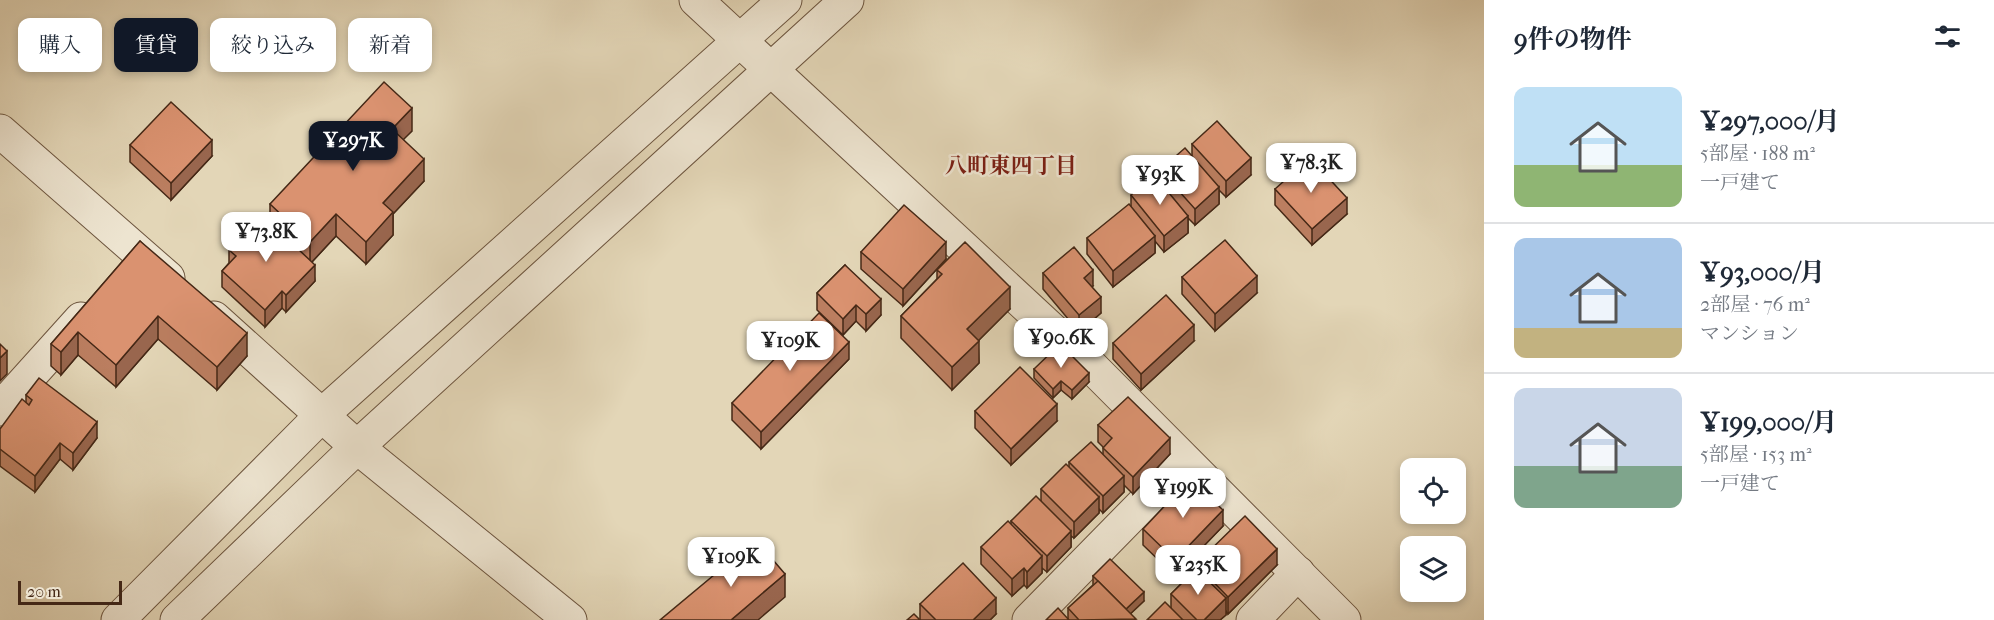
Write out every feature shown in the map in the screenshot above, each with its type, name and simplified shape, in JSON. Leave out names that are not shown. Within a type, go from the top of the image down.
[{"type":"street","points":[[696,0],[1089,364],[1344,620]]},
{"type":"street","points":[[118,620],[323,414],[785,0]]},
{"type":"street","points":[[177,620],[357,447],[847,0]]},
{"type":"street","points":[[0,131],[323,414],[357,447],[570,620]]},
{"type":"street","points":[[0,409],[140,253]]},
{"type":"street","points":[[1029,620],[1185,461]]},
{"type":"street","points":[[1253,620],[1298,573]]},
{"type":"building","points":[[384,82],[412,108],[392,129],[424,159],[383,203],[393,212],[366,242],[336,214],[310,242],[270,204]]},
{"type":"building","points":[[171,102],[212,140],[171,183],[130,145]]},
{"type":"building","points":[[1217,121],[1251,158],[1226,181],[1192,144]]},
{"type":"building","points":[[1185,148],[1219,187],[1195,209],[1160,170]]},
{"type":"building","points":[[1310,158],[1347,198],[1312,229],[1275,189]]},
{"type":"building","points":[[1155,176],[1188,216],[1164,236],[1131,195]]},
{"type":"building","points":[[1129,204],[1155,236],[1113,271],[1087,238]]},
{"type":"building","points":[[904,205],[946,242],[903,289],[861,252]]},
{"type":"building","points":[[262,215],[315,265],[286,295],[282,291],[265,310],[222,271],[236,256],[229,250]]},
{"type":"building","points":[[1225,240],[1257,276],[1215,314],[1182,277]]},
{"type":"building","points":[[140,241],[247,333],[217,367],[158,316],[116,365],[78,332],[61,352],[51,344]]},
{"type":"building","points":[[965,242],[1010,287],[967,329],[979,341],[952,367],[901,316],[942,274],[937,270]]},
{"type":"building","points":[[1074,247],[1093,270],[1084,278],[1101,297],[1079,315],[1043,273]]},
{"type":"building","points":[[845,265],[881,299],[866,314],[856,305],[843,319],[817,293]]},
{"type":"building","points":[[1166,295],[1194,325],[1141,374],[1113,343]]},
{"type":"building","points":[[819,313],[849,342],[761,432],[732,403]]},
{"type":"building","points":[[0,344],[7,351],[0,358]]},
{"type":"building","points":[[1060,344],[1089,373],[1072,390],[1061,381],[1053,389],[1034,369]]},
{"type":"building","points":[[1020,367],[1057,404],[1011,449],[975,411]]},
{"type":"building","points":[[39,378],[97,422],[73,453],[60,443],[35,476],[0,449],[0,429],[22,399],[29,405],[32,400],[26,395]]},
{"type":"building","points":[[1128,397],[1170,438],[1133,477],[1103,448],[1112,438],[1098,425]]},
{"type":"building","points":[[1091,442],[1124,476],[1103,496],[1069,462]]},
{"type":"building","points":[[1066,464],[1099,497],[1074,522],[1041,489]]},
{"type":"building","points":[[1190,479],[1223,510],[1175,560],[1143,529]]},
{"type":"building","points":[[1036,496],[1071,531],[1047,556],[1011,521]]},
{"type":"building","points":[[1245,516],[1277,549],[1228,597],[1196,564]]},
{"type":"building","points":[[1008,521],[1042,556],[1027,572],[1024,568],[1012,579],[981,547]]},
{"type":"building","points":[[756,540],[785,574],[731,620],[660,620]]},
{"type":"building","points":[[1110,559],[1144,592],[1126,609],[1093,576]]},
{"type":"building","points":[[963,563],[996,598],[973,620],[936,620],[920,604]]},
{"type":"building","points":[[1196,569],[1226,598],[1204,620],[1197,620],[1171,594]]},
{"type":"building","points":[[1098,581],[1136,619],[1079,620],[1068,608]]},
{"type":"building","points":[[1165,602],[1183,620],[1147,620]]},
{"type":"building","points":[[1058,608],[1069,620],[1046,620]]},
{"type":"building","points":[[914,614],[920,620],[907,620]]},
{"type":"district","name":"八町東四丁目","points":[[1011,166]]}]
